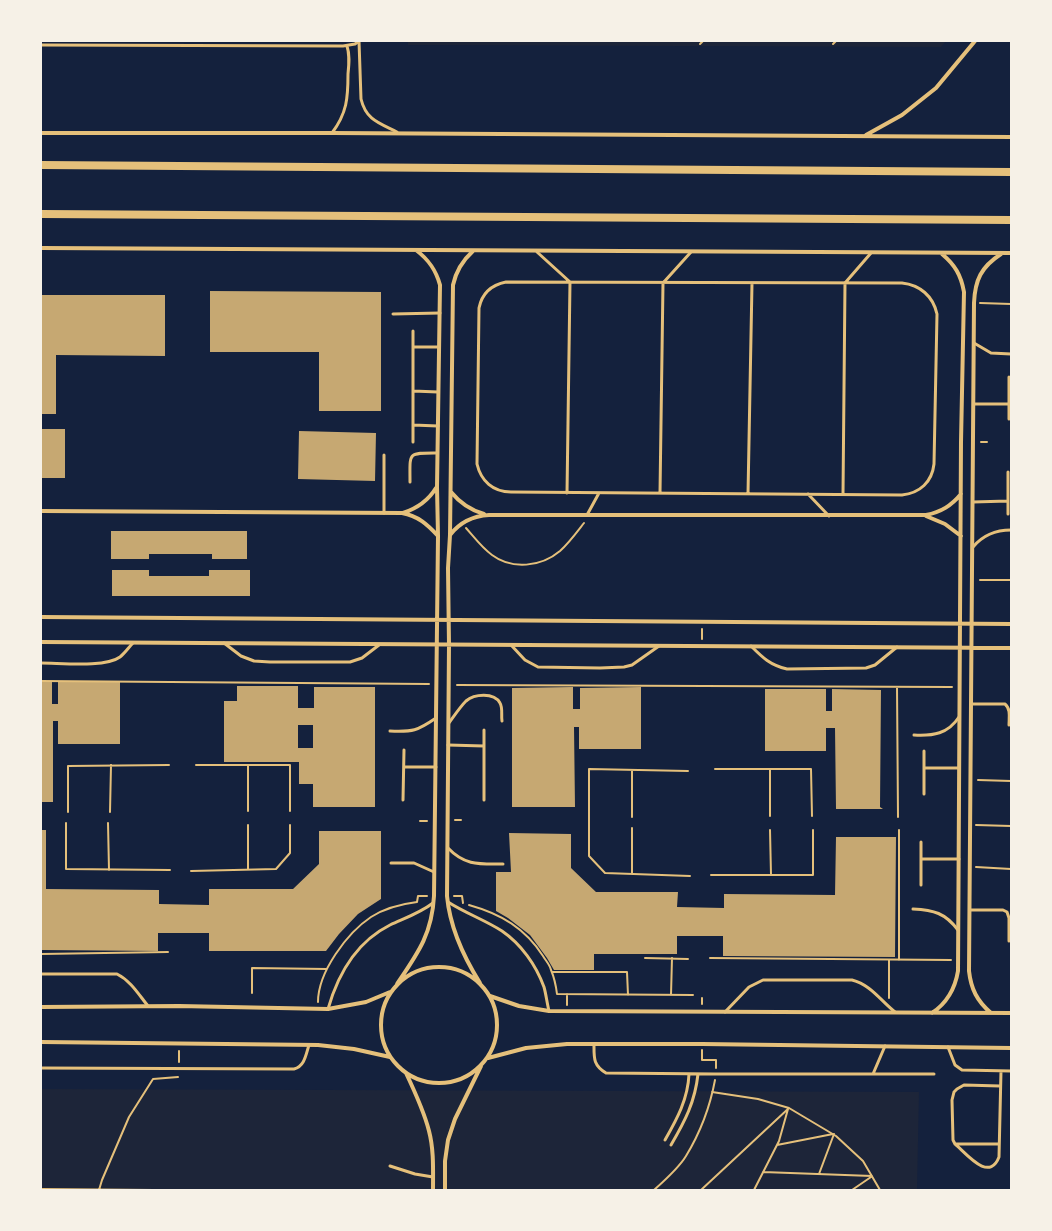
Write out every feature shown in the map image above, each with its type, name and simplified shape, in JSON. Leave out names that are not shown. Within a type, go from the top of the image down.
[{"type":"main road","points":[[41,165],[1011,172]]},
{"type":"main road","points":[[41,214],[1011,220]]},
{"type":"street","points":[[864,136],[902,115],[936,88],[975,41]]},
{"type":"street","points":[[43,132],[1011,137]]},
{"type":"street","points":[[41,248],[537,252],[1011,253]]},
{"type":"street","points":[[416,250],[429,261],[438,274],[440,285],[437,453],[438,536],[436,766],[433,904],[431,920],[426,936],[419,951],[398,984],[391,992],[383,1008],[381,1024],[383,1041],[390,1057],[397,1066],[406,1073],[420,1080],[437,1083],[453,1082],[468,1075],[482,1065],[488,1058],[495,1043],[498,1027],[496,1011],[490,996],[480,983],[462,952],[456,936],[448,902],[448,568],[450,535],[453,285],[460,266],[473,251]]},
{"type":"street","points":[[932,1013],[945,1002],[952,992],[957,980],[958,960],[961,434],[964,292],[962,280],[957,270],[950,261],[941,254]]},
{"type":"street","points":[[991,1013],[978,999],[970,981],[974,303],[975,291],[983,269],[992,260],[1002,254]]},
{"type":"street","points":[[402,513],[423,504],[437,487]]},
{"type":"street","points":[[450,491],[467,507],[489,515]]},
{"type":"street","points":[[450,535],[461,523],[474,517],[489,515],[926,515],[936,513],[946,508],[961,494]]},
{"type":"street","points":[[41,511],[402,513],[413,515],[422,520],[438,536]]},
{"type":"street","points":[[926,515],[945,524],[961,536]]},
{"type":"street","points":[[41,618],[1011,624]]},
{"type":"street","points":[[41,642],[1011,648]]},
{"type":"street","points":[[398,984],[409,975],[423,969],[438,967],[453,968],[467,974],[480,983]]},
{"type":"street","points":[[41,1007],[148,1006],[328,1009],[366,1002],[391,992]]},
{"type":"street","points":[[490,996],[519,1006],[549,1011],[1011,1013]]},
{"type":"street","points":[[41,1042],[308,1045],[354,1048],[390,1057]]},
{"type":"street","points":[[488,1058],[526,1048],[546,1045],[594,1044],[1011,1048]]},
{"type":"street","points":[[445,1190],[445,1161],[448,1140],[455,1119],[482,1065]]},
{"type":"street","points":[[406,1073],[421,1106],[429,1132],[433,1161],[433,1190]]},
{"type":"lane","points":[[41,45],[347,46],[355,44],[359,41]]},
{"type":"lane","points":[[359,41],[362,105],[374,121],[398,133]]},
{"type":"lane","points":[[332,133],[340,120],[348,99],[349,58],[347,46]]},
{"type":"lane","points":[[537,252],[570,282],[567,493]]},
{"type":"lane","points":[[660,493],[663,283],[691,252]]},
{"type":"lane","points":[[843,494],[845,283],[872,253]]},
{"type":"lane","points":[[500,283],[663,283],[902,283],[915,286],[927,294],[932,300],[937,314],[934,464],[932,477],[924,487],[914,493],[908,494],[504,492],[491,487],[482,477],[477,464],[480,308],[486,292],[490,288],[500,283]]},
{"type":"lane","points":[[748,494],[752,283]]},
{"type":"lane","points":[[393,314],[440,313]]},
{"type":"lane","points":[[413,331],[413,442]]},
{"type":"lane","points":[[974,343],[991,353],[1011,354]]},
{"type":"lane","points":[[413,347],[439,347]]},
{"type":"lane","points":[[1009,378],[1009,419]]},
{"type":"lane","points":[[413,391],[438,392]]},
{"type":"lane","points":[[974,404],[1009,404]]},
{"type":"lane","points":[[413,425],[438,426]]},
{"type":"lane","points":[[410,482],[410,460],[412,455],[417,453],[437,453]]},
{"type":"lane","points":[[384,455],[384,512]]},
{"type":"lane","points":[[1008,472],[1008,514]]},
{"type":"lane","points":[[589,515],[599,493]]},
{"type":"lane","points":[[807,494],[829,516]]},
{"type":"lane","points":[[973,502],[1008,501]]},
{"type":"lane","points":[[973,548],[981,538],[993,532],[1011,530]]},
{"type":"lane","points":[[41,663],[99,663],[114,661],[122,656],[132,643]]},
{"type":"lane","points":[[224,644],[241,656],[254,661],[270,662],[350,662],[362,658],[379,645]]},
{"type":"lane","points":[[511,645],[525,660],[538,667],[600,668],[624,667],[632,664],[659,646]]},
{"type":"lane","points":[[751,646],[768,662],[787,669],[866,668],[875,665],[897,647]]},
{"type":"lane","points":[[449,723],[466,702],[474,697],[483,696],[495,697],[500,702],[502,721]]},
{"type":"lane","points":[[971,704],[1005,704],[1009,710],[1009,725]]},
{"type":"lane","points":[[914,735],[930,736],[941,733],[952,726],[959,717]]},
{"type":"lane","points":[[390,731],[414,731],[425,726],[436,718]]},
{"type":"lane","points":[[484,730],[484,800]]},
{"type":"lane","points":[[448,745],[484,746]]},
{"type":"lane","points":[[403,800],[404,750]]},
{"type":"lane","points":[[924,751],[924,794]]},
{"type":"lane","points":[[404,767],[436,766]]},
{"type":"lane","points":[[924,768],[959,768]]},
{"type":"lane","points":[[921,842],[921,885]]},
{"type":"lane","points":[[447,848],[458,858],[472,864],[503,864]]},
{"type":"lane","points":[[921,859],[959,859]]},
{"type":"lane","points":[[391,863],[414,864],[434,872]]},
{"type":"lane","points":[[448,902],[469,915],[502,931],[520,947],[534,966],[544,988],[549,1011]]},
{"type":"lane","points":[[328,1009],[340,975],[349,960],[361,946],[374,934],[389,925],[416,914],[433,904]]},
{"type":"lane","points":[[913,910],[928,910],[938,913],[949,920],[958,930]]},
{"type":"lane","points":[[970,910],[1003,910],[1007,912],[1009,918],[1009,941]]},
{"type":"lane","points":[[41,974],[117,974],[123,977],[130,984],[148,1006]]},
{"type":"lane","points":[[725,1012],[749,986],[763,980],[852,980],[868,986],[897,1013]]},
{"type":"lane","points":[[594,1044],[595,1062],[599,1068],[606,1073],[934,1074]]},
{"type":"lane","points":[[41,1068],[294,1069],[303,1063],[308,1045]]},
{"type":"lane","points":[[873,1074],[885,1046]]},
{"type":"lane","points":[[948,1047],[955,1065],[962,1070],[1011,1071]]},
{"type":"lane","points":[[1000,1086],[964,1085],[957,1088],[954,1092],[952,1100],[952,1137],[955,1144],[977,1164],[984,1167],[992,1166],[999,1156],[1001,1071]]},
{"type":"lane","points":[[665,1140],[682,1107],[687,1091],[689,1074]]},
{"type":"lane","points":[[671,1145],[690,1110],[698,1074]]},
{"type":"lane","points":[[955,1144],[999,1144]]},
{"type":"lane","points":[[390,1166],[415,1174],[433,1177]]},
{"type":"path","points":[[700,44],[703,41]]},
{"type":"path","points":[[833,44],[836,41]]},
{"type":"path","points":[[974,303],[1011,304]]},
{"type":"path","points":[[461,523],[491,554],[509,563],[528,564],[545,560],[559,551],[589,515]]},
{"type":"path","points":[[972,580],[1011,580]]},
{"type":"path","points":[[41,681],[436,684]]},
{"type":"path","points":[[449,685],[959,688]]},
{"type":"path","points":[[897,687],[898,816]]},
{"type":"path","points":[[110,765],[110,812]]},
{"type":"path","points":[[68,812],[68,766],[169,765]]},
{"type":"path","points":[[196,765],[290,765],[290,811]]},
{"type":"path","points":[[248,765],[248,811]]},
{"type":"path","points":[[688,771],[589,769],[589,856],[605,873],[690,876]]},
{"type":"path","points":[[715,769],[811,769],[812,816]]},
{"type":"path","points":[[770,769],[770,816]]},
{"type":"path","points":[[632,770],[632,817]]},
{"type":"path","points":[[972,780],[1011,782]]},
{"type":"path","points":[[66,823],[66,869],[170,870]]},
{"type":"path","points":[[108,823],[109,870]]},
{"type":"path","points":[[248,825],[248,870]]},
{"type":"path","points":[[190,871],[276,869],[290,853],[290,825]]},
{"type":"path","points":[[971,825],[1011,826]]},
{"type":"path","points":[[632,828],[632,874]]},
{"type":"path","points":[[770,830],[771,875]]},
{"type":"path","points":[[711,876],[813,875],[813,830]]},
{"type":"path","points":[[899,830],[899,960]]},
{"type":"path","points":[[971,867],[1011,869]]},
{"type":"path","points":[[41,954],[168,952]]},
{"type":"path","points":[[645,958],[688,958]]},
{"type":"path","points":[[672,958],[672,995]]},
{"type":"path","points":[[710,958],[958,960]]},
{"type":"path","points":[[889,960],[889,1007]]},
{"type":"path","points":[[252,993],[252,968],[327,969]]},
{"type":"path","points":[[552,972],[627,972],[628,995]]},
{"type":"path","points":[[567,994],[693,995]]},
{"type":"path","points":[[99,1190],[110,1160],[129,1117],[153,1079],[178,1077],[179,1044]]},
{"type":"path","points":[[654,1190],[685,1157],[706,1116],[716,1074],[716,1060],[702,1060],[702,1044]]},
{"type":"path","points":[[712,1092],[758,1099],[789,1108],[834,1134],[863,1161],[880,1190]]},
{"type":"path","points":[[754,1190],[777,1145],[789,1108]]},
{"type":"path","points":[[702,1190],[789,1108]]},
{"type":"path","points":[[777,1145],[834,1134]]},
{"type":"path","points":[[819,1174],[834,1134]]},
{"type":"path","points":[[763,1172],[872,1176]]},
{"type":"path","points":[[852,1190],[872,1176]]},
{"type":"path","points":[[41,1189],[154,1190]]},
{"type":"shaded area","points":[[408,41],[946,41],[941,47],[408,45]]},
{"type":"shaded area","points":[[41,1089],[919,1092],[917,1190],[41,1190]]},
{"type":"building","points":[[210,291],[381,292],[381,411],[319,411],[319,352],[210,352]]},
{"type":"building","points":[[41,295],[165,295],[165,356],[56,355],[56,414],[41,414]]},
{"type":"building","points":[[41,429],[65,429],[65,478],[41,478]]},
{"type":"building","points":[[299,431],[376,433],[375,481],[298,479]]},
{"type":"building","points":[[111,531],[247,531],[247,559],[212,559],[212,554],[149,554],[149,559],[111,559]]},
{"type":"building","points":[[112,570],[149,570],[149,576],[209,576],[209,570],[250,570],[250,596],[112,596]]},
{"type":"building","points":[[41,682],[52,682],[52,704],[58,704],[58,682],[120,682],[120,744],[58,744],[58,721],[53,721],[53,802],[41,802]]},
{"type":"building","points":[[237,686],[298,686],[298,708],[314,708],[314,687],[375,687],[375,807],[313,807],[313,784],[299,784],[299,762],[224,762],[224,701],[237,701]],"holes":[[[298,725],[313,725],[313,748],[298,748]]]},
{"type":"building","points":[[573,687],[573,709],[580,709],[580,688],[641,687],[641,749],[579,749],[579,727],[574,727],[575,807],[512,807],[512,688]]},
{"type":"building","points":[[765,689],[826,689],[826,711],[832,711],[832,689],[881,690],[880,807],[883,809],[836,809],[835,728],[826,728],[826,751],[765,751]]},
{"type":"building","points":[[41,830],[46,830],[46,889],[159,890],[159,904],[209,905],[209,889],[293,889],[319,864],[319,831],[381,831],[381,899],[358,914],[339,934],[326,951],[209,951],[209,933],[158,933],[158,951],[41,950]]},
{"type":"building","points":[[509,833],[571,834],[571,868],[596,892],[678,892],[677,907],[724,908],[724,894],[835,895],[836,837],[896,837],[895,957],[723,956],[723,936],[677,936],[677,954],[594,954],[594,970],[554,970],[530,935],[508,918],[496,911],[496,872],[511,872]]}]
